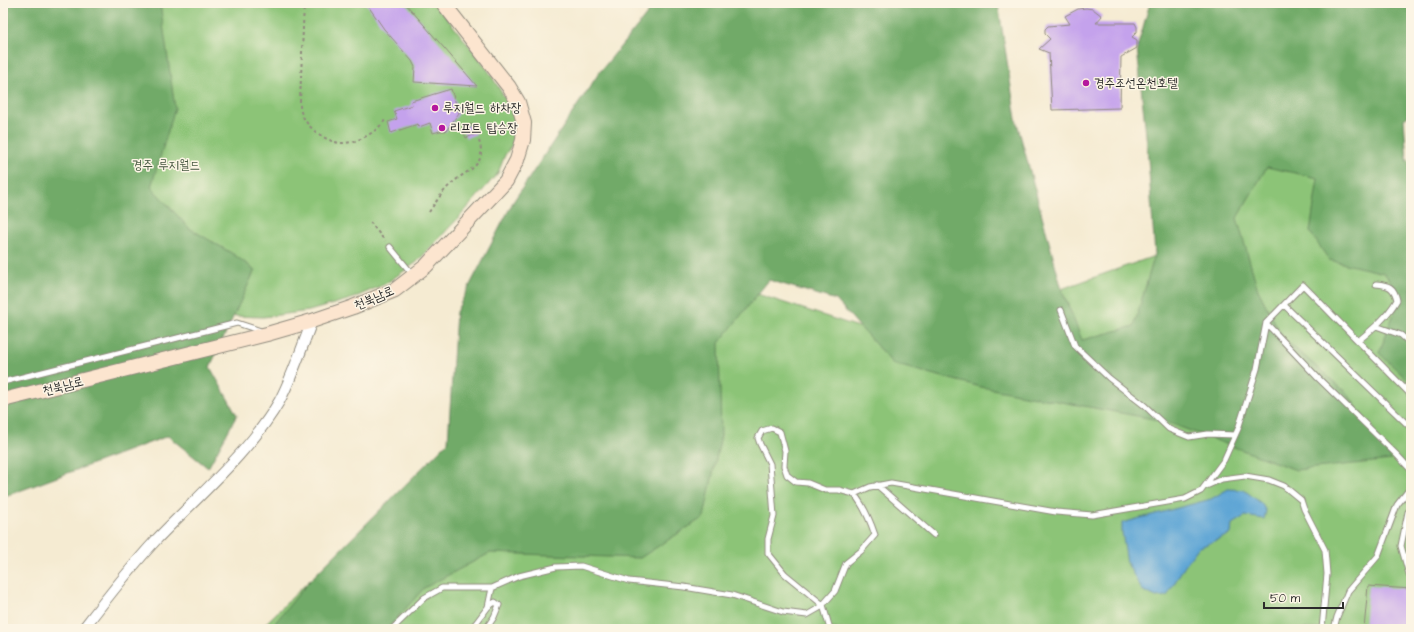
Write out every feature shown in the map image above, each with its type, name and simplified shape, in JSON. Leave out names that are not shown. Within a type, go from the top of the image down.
[{"type":"main road","name":"천북남로","points":[[4,401],[267,334],[312,321],[353,307],[394,290],[426,266],[506,182],[517,160],[523,140],[524,123],[518,102],[509,87],[443,3]]},
{"type":"street","points":[[83,629],[113,589],[155,541],[247,446],[280,400],[312,321]]},
{"type":"lane","points":[[390,247],[414,276]]},
{"type":"lane","points":[[1358,341],[1390,313],[1397,300],[1395,292],[1387,285],[1376,284]]},
{"type":"lane","points":[[1204,488],[1224,460],[1235,435],[1257,369],[1266,322],[1303,286],[1411,395]]},
{"type":"lane","points":[[1284,305],[1411,428]]},
{"type":"lane","points":[[1061,310],[1075,346],[1109,378],[1145,406],[1169,429],[1189,437],[1208,434],[1235,435]]},
{"type":"lane","points":[[1266,322],[1318,378],[1411,470]]},
{"type":"lane","points":[[3,382],[237,323],[267,334]]},
{"type":"lane","points":[[1376,326],[1401,335],[1411,344]]},
{"type":"lane","points":[[392,629],[424,598],[442,588],[492,588],[519,576],[556,567],[581,566],[629,581],[684,587],[732,595],[783,612],[807,615],[823,604],[835,591],[846,563],[861,551],[875,535],[861,503],[854,494],[839,490],[825,490],[808,483],[796,482],[787,475],[784,466],[785,451],[780,432],[772,428],[762,431],[758,438],[770,464],[774,516],[768,539],[768,553],[785,574],[823,604],[830,629]]},
{"type":"lane","points":[[854,494],[870,487],[891,483],[1056,512],[1092,515],[1185,499],[1222,479],[1245,476],[1269,480],[1284,486],[1301,500],[1325,550],[1327,574],[1322,629]]},
{"type":"lane","points":[[877,486],[934,535]]},
{"type":"lane","points":[[1334,629],[1337,617],[1348,591],[1378,556],[1398,505],[1411,486]]},
{"type":"lane","points":[[1411,510],[1408,512],[1401,546],[1409,574],[1411,574]]},
{"type":"lane","points":[[488,607],[492,588]]},
{"type":"lane","points":[[470,629],[488,607],[495,602],[499,604],[494,617],[486,629]]},
{"type":"path","points":[[304,3],[300,102],[302,114],[310,127],[323,137],[340,143],[355,140],[370,134],[385,120]]},
{"type":"path","points":[[429,212],[452,182],[470,171],[479,163],[482,153],[478,138]]},
{"type":"path","points":[[370,222],[390,247]]},
{"type":"green space","name":"경주 루지월드","points":[[3,3],[435,3],[486,67],[508,103],[516,123],[516,139],[505,155],[498,173],[463,213],[417,262],[385,284],[351,299],[309,311],[263,317],[235,316],[3,370]]},
{"type":"green space","points":[[3,3],[160,3],[175,108],[151,187],[189,228],[233,254],[255,270],[210,367],[237,415],[208,468],[168,436],[3,497]]},
{"type":"green space","points":[[656,3],[998,3],[1016,119],[1062,290],[1082,340],[1134,326],[1155,254],[1147,145],[1137,48],[1150,3],[1411,3],[1411,114],[1404,119],[1407,162],[1411,168],[1411,383],[1379,353],[1401,295],[1384,273],[1329,260],[1310,232],[1318,178],[1267,167],[1237,218],[1258,290],[1283,338],[1348,394],[1392,460],[1296,470],[1164,421],[981,387],[893,364],[836,300],[769,280],[719,343],[721,435],[704,517],[640,558],[490,553],[424,588],[387,629],[270,629],[311,579],[448,442],[456,312],[513,202],[599,73]]},
{"type":"green space","points":[[1254,123],[1411,161],[1411,629],[260,629],[311,579],[453,500],[677,268],[908,343],[1183,246]]},
{"type":"water","points":[[1228,489],[1244,490],[1261,503],[1266,511],[1264,519],[1245,516],[1232,524],[1231,534],[1198,548],[1185,565],[1167,596],[1156,597],[1142,590],[1127,563],[1122,523],[1211,499]]},
{"type":"building","points":[[366,3],[405,3],[477,86],[414,82],[415,67],[412,61],[384,29]]},
{"type":"building","name":"경주조선온천호텔","points":[[1078,9],[1093,9],[1102,16],[1096,23],[1135,23],[1137,27],[1137,32],[1132,37],[1137,40],[1137,48],[1121,57],[1120,108],[1052,110],[1049,53],[1039,49],[1050,39],[1045,34],[1045,29],[1048,26],[1070,24],[1065,16]]},
{"type":"building","name":"루지월드 하차장","points":[[451,89],[459,113],[446,131],[433,133],[430,123],[419,127],[418,124],[391,133],[388,122],[397,119],[394,111],[412,105],[411,101]]},
{"type":"building","points":[[471,124],[476,134],[466,138],[462,128]]},
{"type":"building","points":[[1368,586],[1411,589],[1411,629],[1364,629]]},
{"type":"place","name":"경주조선온천호텔","points":[[1086,83]]},
{"type":"place","name":"루지월드 하차장","points":[[435,108]]},
{"type":"place","name":"리프트 탑승장","points":[[442,128]]}]
